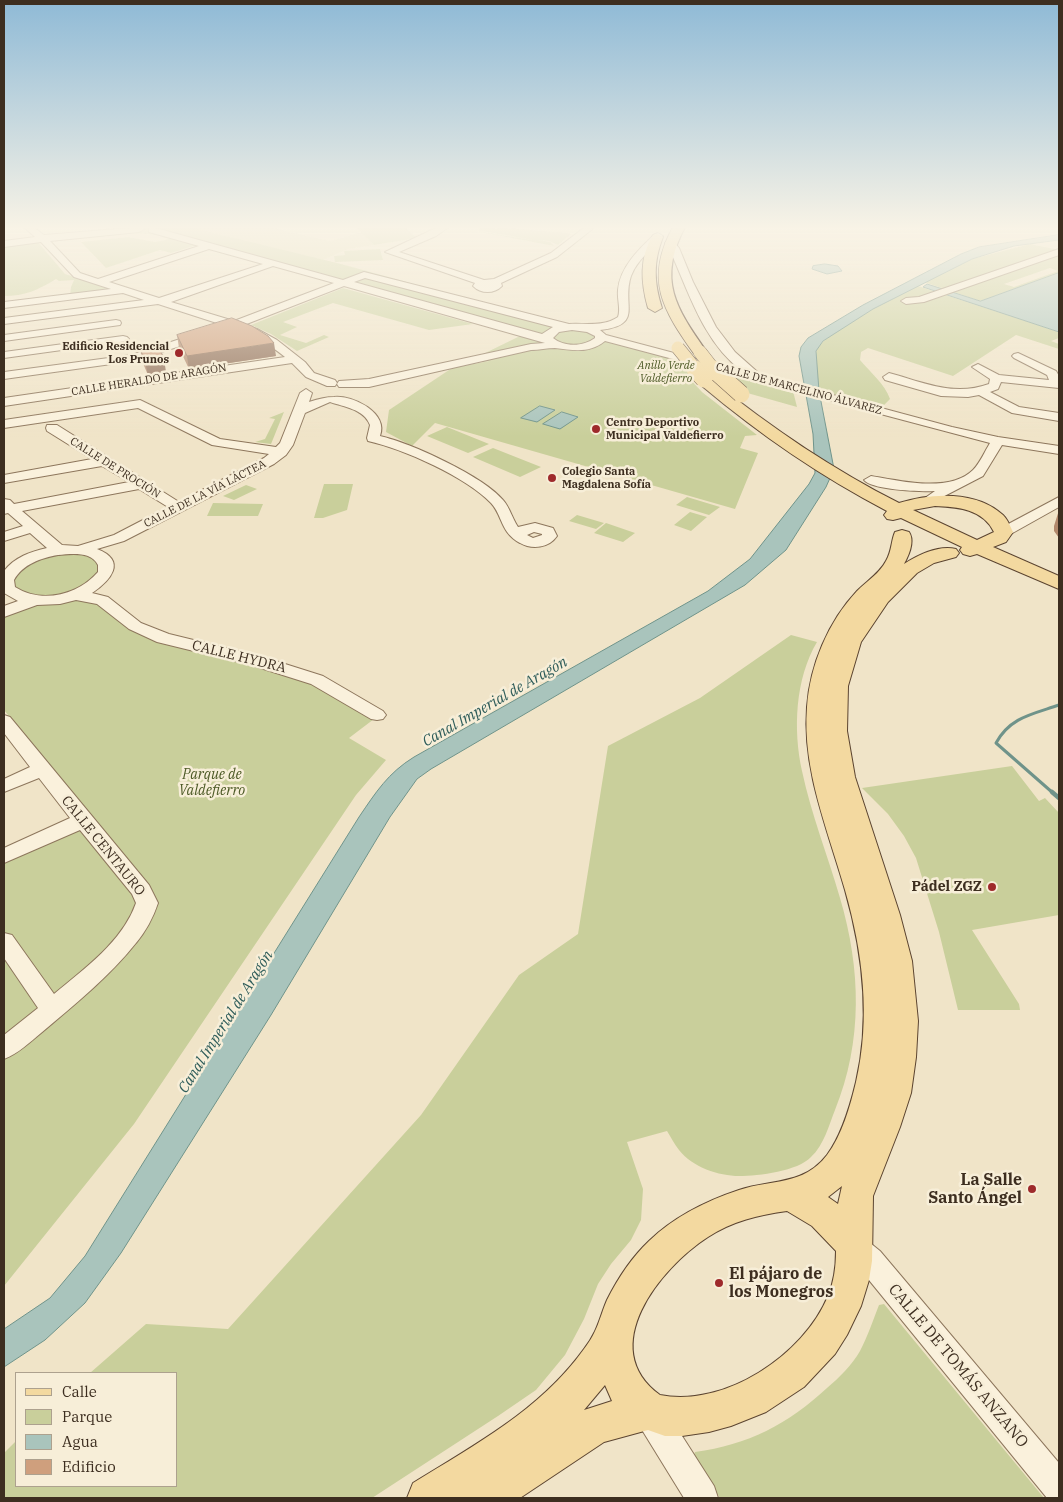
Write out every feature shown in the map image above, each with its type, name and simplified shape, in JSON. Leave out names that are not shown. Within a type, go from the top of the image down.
[{"type":"main road","points":[[651,297],[658,319]]},
{"type":"main road","points":[[668,297],[679,323],[712,367],[782,434]]},
{"type":"main road","points":[[675,345],[707,383],[744,414],[862,480],[994,544],[1059,583]]},
{"type":"main road","points":[[952,553],[924,547],[902,536],[892,520],[914,504],[962,503],[983,510],[998,520],[994,544]]},
{"type":"main road","points":[[902,536],[902,548],[899,558],[861,599],[837,636],[823,672],[818,707],[818,741],[826,784],[869,923],[878,967],[881,1012],[878,1053],[863,1114],[839,1166],[820,1185],[805,1192],[729,1209],[683,1234],[660,1255],[635,1286],[624,1303],[616,1323],[612,1341],[613,1356],[622,1381],[629,1392],[648,1411],[659,1415],[684,1417],[727,1408],[759,1394],[798,1368],[814,1352],[838,1317],[848,1293],[853,1272],[858,1190],[881,1135],[898,1076],[902,1051],[902,1003],[898,961],[892,937],[847,798],[838,761],[834,727],[835,698],[841,665],[847,650],[858,627],[870,609],[908,569],[930,557],[994,544],[1059,568]]},
{"type":"main road","points":[[789,1196],[819,1210],[838,1226],[854,1245]]},
{"type":"main road","points":[[428,1498],[515,1442],[552,1414],[596,1367],[612,1341]]},
{"type":"main road","points":[[485,1498],[557,1449],[596,1426],[648,1411]]},
{"type":"street","points":[[4,305],[41,297]]},
{"type":"street","points":[[148,297],[234,324],[264,336],[294,359],[310,375],[345,391],[376,422],[374,438],[391,442],[474,483],[498,503],[507,523],[526,532]]},
{"type":"street","points":[[4,321],[161,301],[173,297]]},
{"type":"street","points":[[4,376],[139,370],[234,324],[304,297]]},
{"type":"street","points":[[392,297],[550,341],[580,347],[594,344],[601,339],[598,332],[584,328]]},
{"type":"street","points":[[453,297],[567,327],[584,328],[612,325],[625,316],[623,297]]},
{"type":"street","points":[[695,297],[707,322],[742,365],[762,379]]},
{"type":"street","points":[[906,301],[929,297]]},
{"type":"street","points":[[109,308],[139,370]]},
{"type":"street","points":[[4,338],[116,323]]},
{"type":"street","points":[[550,341],[547,334],[567,327]]},
{"type":"street","points":[[4,355],[123,339]]},
{"type":"street","name":"CALLE DE MARCELINO ÁLVAREZ","points":[[601,339],[619,340],[998,442],[1020,443]]},
{"type":"street","points":[[300,411],[308,406],[330,400],[345,391],[369,383],[531,347],[550,341]]},
{"type":"street","points":[[1018,356],[1052,373],[1058,384]]},
{"type":"street","name":"CALLE HERALDO DE ARAGÓN","points":[[4,402],[41,396],[139,370],[294,359]]},
{"type":"street","points":[[978,367],[996,378],[1058,384]]},
{"type":"street","points":[[4,424],[49,423],[140,404],[217,442],[284,448],[300,411],[310,375]]},
{"type":"street","points":[[889,377],[941,392],[963,394],[982,392],[994,386],[996,378]]},
{"type":"street","points":[[306,391],[320,384],[345,391]]},
{"type":"street","points":[[306,391],[311,399],[330,400]]},
{"type":"street","points":[[982,392],[1016,410],[1056,413]]},
{"type":"street","points":[[41,396],[49,423]]},
{"type":"street","name":"CALLE DE MARCELINO ÁLVAREZ","points":[[922,421],[1059,450]]},
{"type":"street","name":"CALLE DE PROCIÓN","points":[[49,423],[178,508]]},
{"type":"street","points":[[914,504],[974,477],[982,470],[998,442]]},
{"type":"street","name":"CALLE DE LA VÍA LÁCTEA","points":[[79,550],[119,538],[263,465],[284,448]]},
{"type":"street","points":[[4,478],[105,461]]},
{"type":"street","points":[[862,480],[921,488],[957,485]]},
{"type":"street","points":[[6,507],[142,484]]},
{"type":"street","points":[[994,544],[1059,501]]},
{"type":"street","points":[[6,507],[58,550]]},
{"type":"street","points":[[4,537],[32,528]]},
{"type":"street","name":"CALLE DE LA VÍA LÁCTEA","points":[[103,559],[119,538]]},
{"type":"street","points":[[58,550],[79,550],[93,553],[106,563],[106,573],[97,583],[74,595],[36,600],[4,610],[9,602],[8,575],[23,561],[40,554],[58,550]]},
{"type":"street","points":[[97,583],[102,600]]},
{"type":"street","points":[[7,587],[36,600]]},
{"type":"street","name":"CALLE HYDRA","points":[[74,595],[102,600],[134,626],[148,633],[292,671],[317,680],[377,715]]},
{"type":"street","name":"CALLE CENTAURO","points":[[4,1049],[107,959],[140,921],[147,910],[147,903],[141,890],[5,724]]},
{"type":"street","points":[[4,786],[42,769]]},
{"type":"street","points":[[4,856],[82,820]]},
{"type":"street","points":[[4,940],[52,1009]]},
{"type":"street","name":"CALLE DE TOMÁS ANZANO","points":[[854,1245],[870,1260],[1059,1488]]},
{"type":"street","points":[[648,1411],[702,1498]]},
{"type":"green space","points":[[320,297],[376,297],[473,324],[429,330],[333,303],[283,322],[297,327],[280,335],[306,343],[324,335],[329,337],[297,351],[271,334],[251,325]]},
{"type":"green space","name":"Centro Deportivo Municipal Valdefierro","points":[[385,297],[462,297],[792,387],[797,407],[687,376],[702,392],[757,435],[745,436],[740,448],[758,453],[735,509],[435,423],[412,446],[386,432],[389,410],[452,368],[500,359],[483,362],[477,357],[520,336]]},
{"type":"green space","points":[[895,297],[952,297],[1059,332],[1059,338],[1051,341],[1059,344],[1059,349],[1016,335],[953,376],[868,348],[861,352],[860,360],[881,383],[888,394],[890,399],[883,406],[819,391],[816,369],[817,349],[834,333],[863,314]]},
{"type":"green space","points":[[968,297],[991,297],[980,301]]},
{"type":"green space","points":[[284,412],[271,444],[255,442],[265,439],[275,419],[269,418]]},
{"type":"green space","points":[[447,427],[489,444],[468,453],[427,436]]},
{"type":"green space","points":[[493,448],[541,467],[520,477],[473,457]]},
{"type":"green space","points":[[324,484],[353,484],[347,510],[323,518],[314,518]]},
{"type":"green space","points":[[246,485],[257,489],[234,500],[223,496]]},
{"type":"green space","points":[[687,497],[720,507],[709,515],[676,505]]},
{"type":"green space","points":[[213,503],[263,504],[258,516],[207,516]]},
{"type":"green space","points":[[690,512],[707,517],[691,531],[674,525]]},
{"type":"green space","points":[[577,515],[604,523],[596,529],[569,521]]},
{"type":"green space","points":[[606,523],[635,533],[623,542],[594,533]]},
{"type":"green space","points":[[66,553],[86,555],[99,561],[101,571],[85,587],[58,595],[38,596],[29,594],[21,591],[14,585],[15,575],[35,560]]},
{"type":"green space","name":"Parque de Valdefierro","points":[[80,598],[91,599],[128,627],[256,664],[321,687],[374,719],[349,738],[386,760],[356,795],[134,1124],[4,1286],[4,859],[92,820],[4,710],[4,614],[16,607]]},
{"type":"green space","points":[[791,635],[817,642],[804,672],[800,688],[797,739],[810,803],[847,925],[852,951],[856,1005],[851,1058],[844,1084],[826,1135],[816,1152],[805,1162],[788,1169],[767,1174],[731,1176],[698,1166],[684,1156],[667,1131],[627,1142],[643,1189],[641,1220],[631,1240],[611,1264],[598,1284],[584,1319],[565,1355],[536,1390],[372,1498],[4,1498],[4,1453],[15,1442],[15,1487],[178,1487],[178,1372],[91,1372],[146,1324],[228,1329],[421,1115],[519,975],[578,934],[608,746],[700,698]]},
{"type":"green space","name":"Pádel ZGZ","points":[[1012,766],[1039,801],[1045,798],[1059,813],[1059,915],[972,930],[1019,1004],[1020,1010],[958,1010],[939,932],[916,858],[904,836],[888,814],[862,788]]},
{"type":"green space","points":[[884,1304],[1044,1498],[720,1498],[693,1457],[695,1452],[714,1449],[750,1438],[782,1422],[812,1401],[836,1380],[853,1361],[863,1345],[879,1305]]},
{"type":"water","name":"Canal Imperial de Aragón","points":[[878,297],[897,297],[873,309],[823,341],[816,351],[819,391],[834,469],[826,487],[786,550],[745,585],[417,779],[390,817],[271,1015],[121,1253],[85,1303],[45,1340],[4,1367],[4,1329],[50,1298],[85,1256],[377,791],[390,776],[414,757],[708,591],[750,559],[809,484],[815,473],[813,434],[799,356],[801,347],[808,338]]},
{"type":"water","points":[[954,297],[968,297],[980,301],[991,297],[1059,297],[1059,332]]},
{"type":"water","points":[[540,406],[555,410],[537,422],[521,418]]},
{"type":"water","points":[[562,412],[578,417],[560,429],[543,424]]},
{"type":"building","points":[[232,318],[252,326],[268,336],[274,343],[187,356],[177,335]]},
{"type":"building","points":[[157,342],[164,359],[145,362],[140,348]]},
{"type":"waterway","points":[[1053,793],[996,743],[1008,727],[1015,722],[1031,714],[1059,705]]},
{"type":"waterway","points":[[1052,792],[1059,798]]},
{"type":"place","name":"Edificio Residencial Los Prunos","points":[[179,353]]},
{"type":"place","name":"Centro Deportivo Municipal Valdefierro","points":[[596,429]]},
{"type":"place","name":"Colegio Santa Magdalena Sofía","points":[[552,478]]},
{"type":"place","name":"Pádel ZGZ","points":[[992,887]]},
{"type":"place","name":"La Salle Santo Ángel","points":[[1032,1189]]},
{"type":"place","name":"El pájaro de los Monegros","points":[[719,1283]]},
{"type":"park label","name":"Anillo Verde Valdefierro","points":[[666,372]]}]
